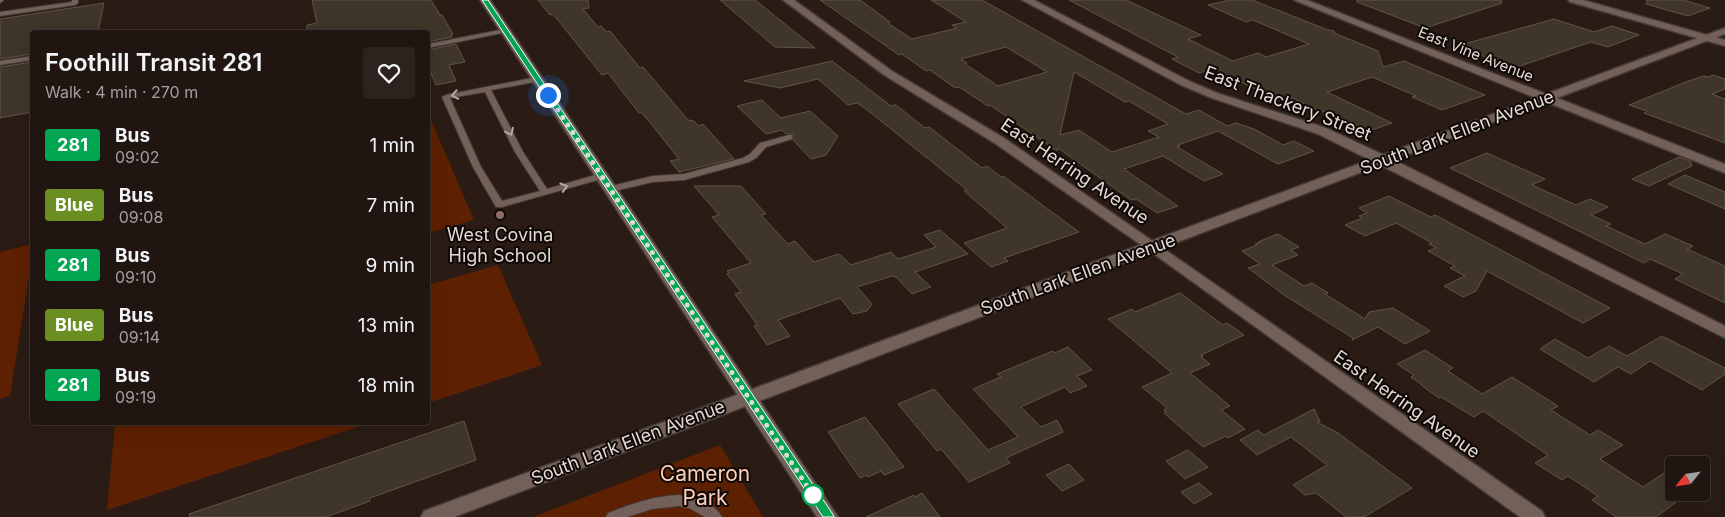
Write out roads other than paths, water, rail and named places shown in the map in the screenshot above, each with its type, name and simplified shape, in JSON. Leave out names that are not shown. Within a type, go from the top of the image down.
[{"type":"street","points":[[485,0],[828,517]]},
{"type":"street","name":"East Herring Avenue","points":[[788,0],[888,73],[1000,142],[1152,246],[1535,517]]},
{"type":"street","name":"East Thackery Street","points":[[1027,0],[1184,83],[1213,95],[1322,132],[1383,160],[1725,333]]},
{"type":"street","name":"East Vine Avenue","points":[[1299,0],[1725,169]]},
{"type":"street","points":[[1573,0],[1725,43]]},
{"type":"street","name":"South Lark Ellen Avenue","points":[[431,517],[1725,31]]},
{"type":"lane","points":[[32,9],[36,0]]},
{"type":"lane","points":[[0,14],[75,3],[75,0]]},
{"type":"lane","points":[[430,46],[506,31]]},
{"type":"lane","points":[[0,63],[30,58]]},
{"type":"lane","points":[[537,79],[446,97],[477,167],[499,205],[602,176]]},
{"type":"lane","points":[[487,89],[520,152],[545,192]]},
{"type":"lane","points":[[610,189],[653,179],[684,178],[746,160],[753,156],[763,145],[789,137]]},
{"type":"lane","points":[[613,517],[659,500],[692,502],[706,508],[715,517]]},
{"type":"place","name":"West Covina High School","points":[[500,215]]},
{"type":"park label","name":"Cameron Park","points":[[705,485]]}]
